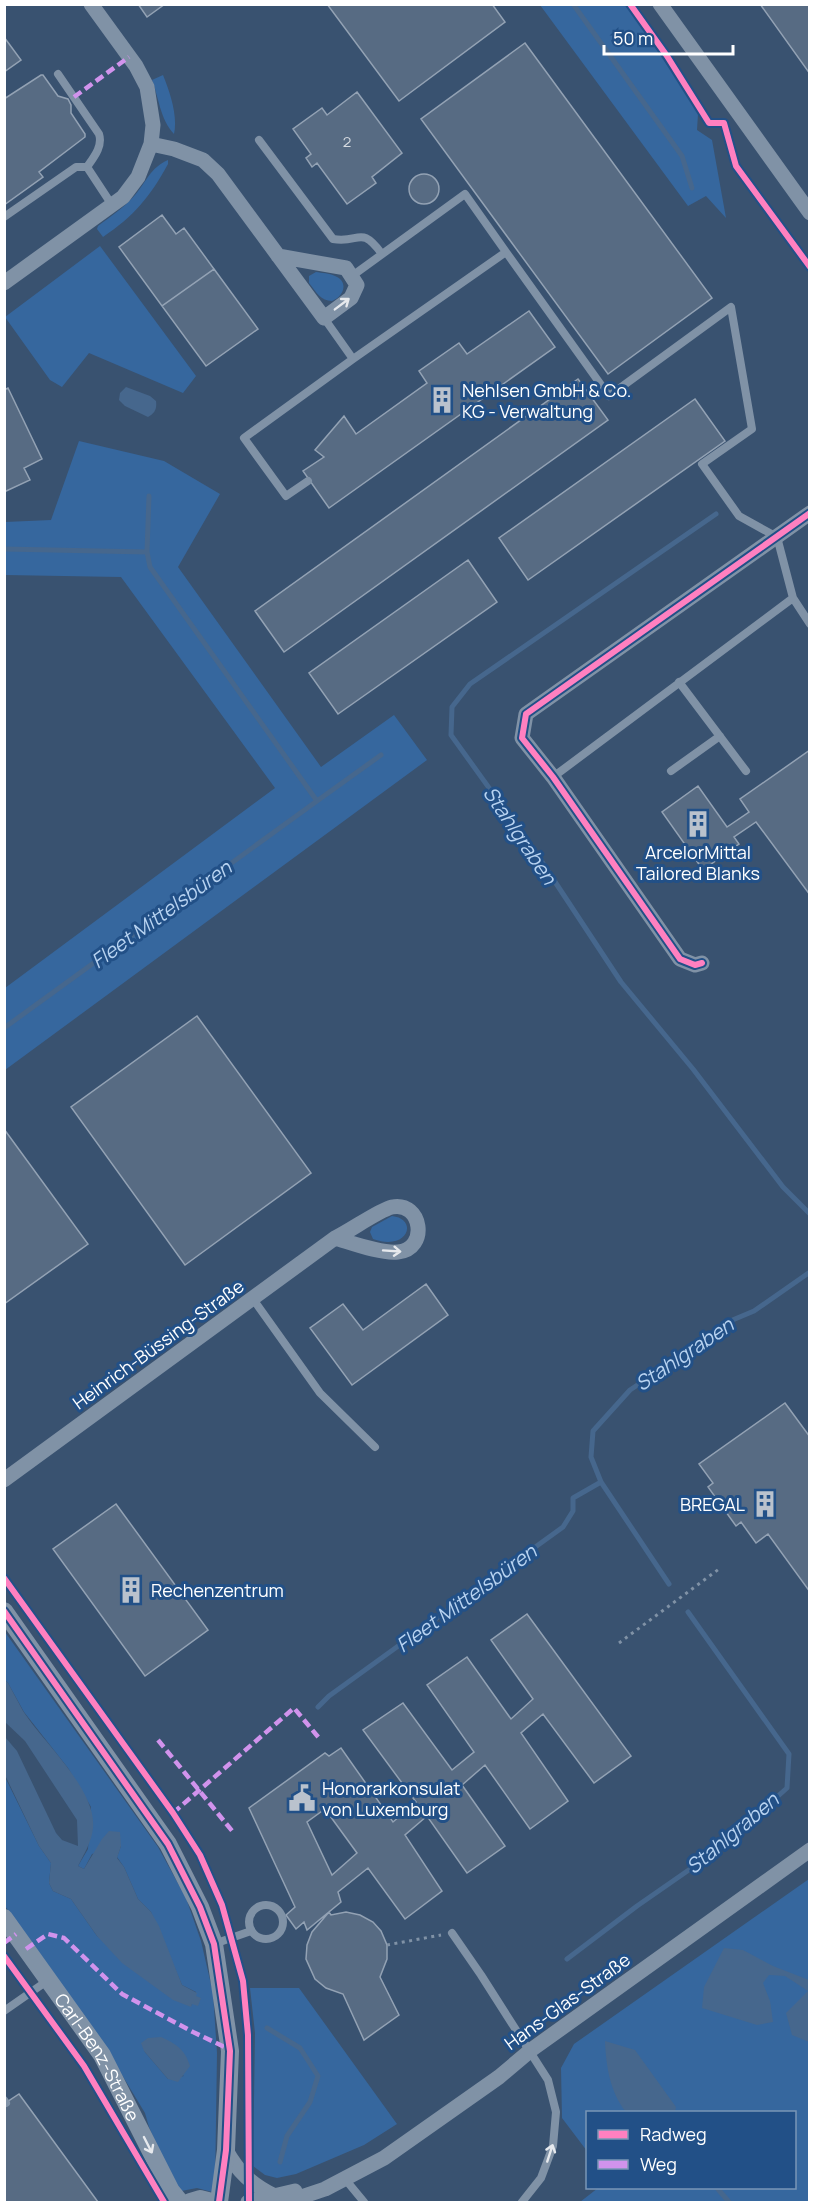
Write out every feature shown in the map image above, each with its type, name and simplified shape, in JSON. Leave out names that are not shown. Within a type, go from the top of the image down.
[{"type":"street","points":[[4,283],[123,197],[138,177],[151,144],[153,125],[147,87],[136,66],[91,4]]},
{"type":"street","points":[[660,4],[810,213]]},
{"type":"street","points":[[151,144],[174,149],[203,160],[218,174],[278,256],[324,318],[351,298],[357,285],[346,268],[278,256]]},
{"type":"street","points":[[702,963],[695,965],[681,959],[553,777],[522,738],[526,714],[810,513]]},
{"type":"street","name":"Heinrich-Büssing-Straße","points":[[4,1480],[335,1238],[391,1207],[406,1209],[413,1214],[419,1226],[417,1240],[412,1246],[400,1252],[384,1251],[335,1238]]},
{"type":"street","points":[[4,1611],[168,1844],[200,1907],[214,1944],[230,2051],[226,2150],[219,2202]]},
{"type":"street","name":"Hans-Glas-Straße","points":[[248,2202],[280,2199],[345,2179],[384,2158],[810,1850]]},
{"type":"street","name":"Carl-Benz-Straße","points":[[4,1918],[102,2055],[171,2191],[180,2202]]},
{"type":"street","points":[[226,2150],[235,2166],[248,2181],[280,2199]]},
{"type":"street","points":[[190,2202],[200,2199],[212,2202]]},
{"type":"lane","points":[[58,74],[101,140],[100,147],[87,167]]},
{"type":"lane","points":[[259,140],[333,239],[359,236],[368,238],[382,254]]},
{"type":"lane","points":[[4,217],[76,167],[87,167]]},
{"type":"lane","points":[[87,167],[112,205]]},
{"type":"lane","points":[[352,276],[465,194],[609,396],[731,307],[752,429],[702,465],[739,516],[777,537],[793,598],[810,624]]},
{"type":"lane","points":[[308,481],[286,496],[244,438],[506,252]]},
{"type":"lane","points":[[324,318],[353,359]]},
{"type":"lane","points":[[553,777],[793,598]]},
{"type":"lane","points":[[679,682],[746,771]]},
{"type":"lane","points":[[671,771],[720,736]]},
{"type":"lane","points":[[253,1299],[320,1393],[375,1447]]},
{"type":"lane","points":[[269,1905],[282,1915],[282,1927],[276,1936],[259,1938],[251,1930],[249,1920],[253,1910],[258,1906],[269,1905]]},
{"type":"lane","points":[[214,1944],[251,1930]]},
{"type":"lane","points":[[452,1933],[531,2050],[548,2080],[556,2112],[553,2146],[541,2178],[522,2202]]},
{"type":"lane","points":[[4,2011],[48,1980]]},
{"type":"lane","points":[[345,2179],[364,2202]]},
{"type":"path","points":[[619,1643],[719,1569]]},
{"type":"path","points":[[387,1945],[452,1933]]},
{"type":"shaded area","points":[[540,5],[626,5],[689,97],[698,114],[697,130],[712,140],[726,218],[706,196],[688,206]]},
{"type":"shaded area","points":[[163,75],[174,112],[174,134],[163,115],[152,80]]},
{"type":"shaded area","points":[[168,160],[168,164],[148,196],[124,221],[103,237],[97,229],[98,226],[127,204],[153,171]]},
{"type":"shaded area","points":[[100,246],[196,376],[183,393],[89,353],[62,387],[50,380],[5,317]]},
{"type":"shaded area","points":[[316,272],[333,275],[342,281],[343,289],[340,296],[332,301],[319,295],[309,283],[309,276]]},
{"type":"shaded area","points":[[126,387],[150,396],[156,401],[156,409],[152,414],[148,417],[125,406],[119,400],[120,393]]},
{"type":"shaded area","points":[[79,441],[164,461],[220,494],[178,567],[321,767],[394,715],[427,760],[5,1070],[5,988],[275,788],[121,577],[5,575],[5,522],[51,520]]},
{"type":"shaded area","points":[[392,1216],[400,1218],[405,1223],[406,1234],[395,1241],[385,1242],[373,1239],[370,1232],[372,1227]]},
{"type":"shaded area","points":[[5,1632],[158,1847],[186,1898],[201,1941],[213,1993],[217,2053],[215,2187],[212,2192],[197,2188],[176,2192],[145,2113],[102,2042],[5,1906],[4,1775],[39,1846],[51,1863],[49,1883],[53,1891],[71,1899],[97,1936],[191,2006],[196,1992],[182,1985],[151,1912],[138,1899],[117,1857],[121,1846],[92,1854],[84,1869],[78,1866],[88,1849],[91,1807],[68,1768],[24,1712],[5,1680]],"holes":[[[144,2051],[184,2076],[168,2079]]]},
{"type":"shaded area","points":[[5,1680],[23,1711],[67,1767],[87,1798],[92,1813],[93,1828],[78,1866],[84,1869],[109,1831],[120,1832],[121,1846],[117,1858],[124,1867],[138,1899],[151,1912],[159,1926],[182,1985],[197,1993],[196,1996],[201,1998],[198,2006],[192,2004],[191,2007],[173,2000],[122,1963],[97,1936],[71,1899],[53,1891],[49,1883],[51,1863],[39,1846],[5,1775],[5,1737],[17,1751],[56,1833],[62,1840],[78,1846],[77,1820],[25,1741],[5,1722]]},
{"type":"shaded area","points":[[809,1879],[809,2202],[580,2202],[597,2189],[796,2189],[796,2111],[586,2111],[586,2150],[562,2118],[561,2068],[574,2044]]},
{"type":"shaded area","points":[[724,1948],[743,1950],[773,1966],[809,1980],[809,2042],[792,2035],[786,2013],[808,1991],[785,1976],[769,1975],[763,1983],[770,2001],[773,2022],[757,2025],[702,2008],[704,1987]]},
{"type":"shaded area","points":[[250,1988],[299,1988],[397,2124],[364,2145],[296,2174],[277,2178],[265,2175],[253,2166],[255,2033]]},
{"type":"shaded area","points":[[161,2037],[179,2048],[188,2060],[190,2066],[178,2082],[168,2079],[144,2051],[141,2043],[148,2038]]},
{"type":"shaded area","points":[[605,2041],[635,2050],[676,2107],[675,2111],[625,2111],[616,2096],[606,2060]]},
{"type":"building","points":[[138,4],[165,4],[147,17]]},
{"type":"building","points":[[327,4],[492,4],[505,22],[399,101]]},
{"type":"building","points":[[760,4],[810,4],[810,74]]},
{"type":"building","points":[[4,37],[21,60],[4,72]]},
{"type":"building","points":[[525,43],[712,298],[608,374],[421,119]]},
{"type":"building","points":[[41,75],[58,96],[68,99],[71,113],[85,137],[39,172],[43,177],[4,205],[4,99]]},
{"type":"building","points":[[357,92],[402,153],[372,177],[376,183],[347,204],[317,163],[312,167],[306,158],[311,154],[293,129],[322,108],[327,115]]},
{"type":"building","points":[[424,174],[435,178],[439,189],[435,200],[424,204],[413,200],[409,189],[413,178]]},
{"type":"building","points":[[162,215],[176,234],[184,228],[214,269],[162,306],[119,247]]},
{"type":"building","points":[[214,269],[258,329],[206,366],[162,306]]},
{"type":"building","name":"Nehlsen GmbH & Co. KG - Verwaltung","points":[[529,311],[555,347],[329,508],[303,471],[324,457],[315,450],[344,416],[356,434],[427,383],[419,371],[459,343],[467,354]]},
{"type":"building","points":[[578,379],[608,420],[284,652],[255,611]]},
{"type":"building","points":[[8,388],[42,459],[24,468],[30,480],[4,492],[4,390]]},
{"type":"building","points":[[695,399],[725,441],[528,580],[499,538]]},
{"type":"building","points":[[468,560],[497,602],[338,714],[309,673]]},
{"type":"building","name":"ArcelorMittal Tailored Blanks","points":[[810,750],[810,895],[756,822],[734,837],[739,844],[703,870],[662,812],[698,786],[727,827],[749,812],[740,799]]},
{"type":"building","points":[[197,1016],[311,1173],[185,1265],[71,1107]]},
{"type":"building","points":[[4,1129],[88,1244],[4,1304]]},
{"type":"building","points":[[426,1284],[448,1315],[352,1385],[310,1328],[343,1304],[363,1330]]},
{"type":"building","name":"BREGAL","points":[[785,1403],[810,1437],[810,1592],[768,1534],[756,1543],[741,1522],[736,1526],[708,1487],[713,1483],[699,1464]]},
{"type":"building","name":"Rechenzentrum","points":[[116,1504],[208,1630],[145,1676],[53,1549]]},
{"type":"building","points":[[527,1614],[631,1756],[594,1783],[543,1714],[521,1733],[568,1801],[530,1829],[485,1765],[462,1785],[505,1846],[467,1873],[427,1816],[405,1835],[442,1891],[405,1919],[368,1868],[338,1892],[341,1902],[307,1930],[304,1922],[296,1929],[286,1915],[295,1907],[249,1808],[325,1753],[329,1756],[341,1748],[393,1822],[416,1802],[363,1730],[403,1703],[452,1770],[474,1752],[427,1685],[467,1657],[511,1719],[533,1699],[491,1640]],"holes":[[[325,1809],[357,1853],[332,1875],[307,1822]]]},
{"type":"building","points":[[329,1912],[331,1915],[346,1912],[360,1915],[373,1922],[381,1931],[387,1945],[387,1959],[380,1977],[399,2015],[364,2040],[343,1994],[326,1988],[315,1979],[306,1959],[307,1945],[312,1932]]},
{"type":"building","points":[[19,2094],[98,2202],[4,2202],[4,2104]]},
{"type":"waterway","name":"Stahlgraben","points":[[573,4],[682,156],[692,188]]},
{"type":"waterway","name":"Fleet Mittelsbüren","points":[[4,1028],[317,801],[150,567],[147,552],[149,496]]},
{"type":"waterway","name":"Stahlgraben","points":[[716,514],[470,684],[452,707],[451,735],[538,856],[621,982],[693,1069],[783,1187],[810,1214]]},
{"type":"waterway","name":"Fleet Mittelsbüren","points":[[4,549],[147,552]]},
{"type":"waterway","name":"Fleet Mittelsbüren","points":[[317,801],[381,755]]},
{"type":"waterway","name":"Stahlgraben","points":[[669,1584],[601,1482],[591,1457],[593,1431],[630,1390],[705,1340],[723,1324],[754,1311],[810,1272]]},
{"type":"waterway","name":"Fleet Mittelsbüren","points":[[318,1707],[329,1696],[563,1527],[573,1511],[573,1498],[601,1482]]},
{"type":"waterway","name":"Stahlgraben","points":[[567,1959],[637,1906],[719,1849],[787,1788],[789,1754],[688,1612]]},
{"type":"waterway","name":"Fleet Mittelsbüren","points":[[267,2028],[300,2048],[318,2076],[310,2102],[287,2136],[280,2162]]},
{"type":"waterway","name":"Stahlgraben","points":[[718,2189],[729,2202]]},
{"type":"marked path","points":[[74,97],[129,57]]},
{"type":"marked path","points":[[173,1813],[294,1708],[319,1738]]},
{"type":"marked path","points":[[158,1740],[233,1832]]},
{"type":"marked path","points":[[4,1943],[16,1934]]},
{"type":"marked path","points":[[26,1949],[48,1934],[64,1938],[122,1994],[233,2051]]},
{"type":"cycle path","points":[[630,4],[667,56],[709,123],[724,123],[736,166],[810,267]]},
{"type":"cycle path","points":[[702,963],[695,965],[680,959],[553,777],[522,738],[526,714],[810,513]]},
{"type":"cycle path","points":[[4,1578],[173,1813],[200,1855],[222,1905],[243,1981],[248,2035],[249,2202]]},
{"type":"cycle path","points":[[4,1611],[168,1844],[200,1907],[214,1944],[230,2051],[226,2150],[219,2202]]},
{"type":"cycle path","points":[[4,1956],[84,2066],[164,2202]]},
{"type":"place","name":"Nehlsen GmbH & Co. KG - Verwaltung","points":[[442,400]]},
{"type":"place","name":"ArcelorMittal Tailored Blanks","points":[[698,824]]},
{"type":"place","name":"BREGAL","points":[[765,1504]]},
{"type":"place","name":"Rechenzentrum","points":[[131,1590]]},
{"type":"place","name":"Honorarkonsulat von Luxemburg","points":[[302,1798]]}]
